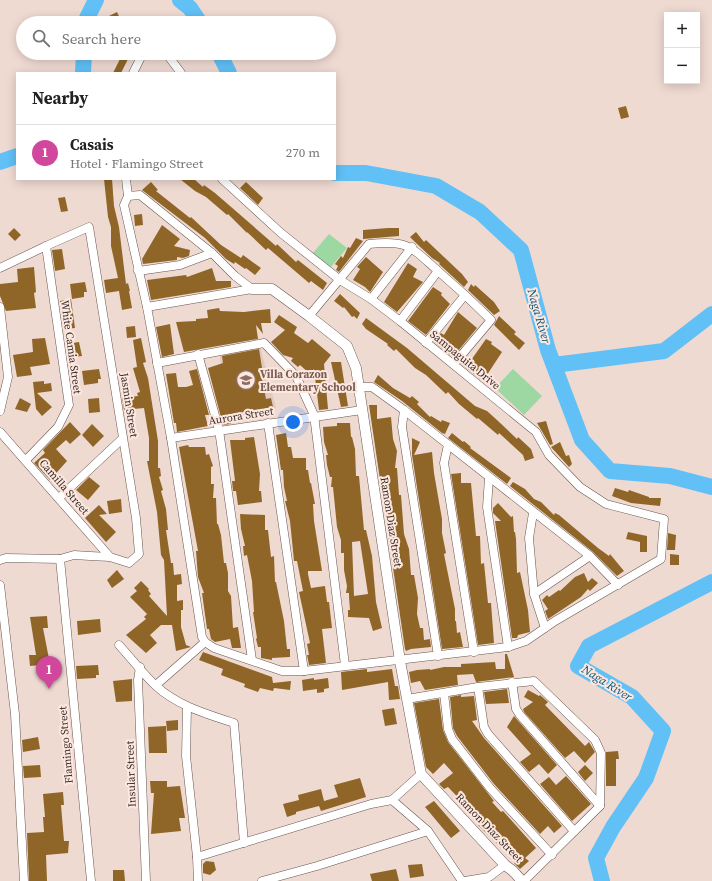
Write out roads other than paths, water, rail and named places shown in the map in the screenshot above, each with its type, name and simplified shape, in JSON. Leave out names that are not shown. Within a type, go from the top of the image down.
[{"type":"street","points":[[134,72],[140,60]]},
{"type":"street","points":[[171,60],[180,72]]},
{"type":"street","points":[[126,180],[128,196],[124,205],[147,306],[171,438],[202,637],[205,642],[214,648],[282,671],[304,671],[345,665],[400,661],[474,652],[508,647],[526,641],[545,628],[618,586],[590,556],[533,513],[404,410],[372,388],[358,387]]},
{"type":"street","name":"Sampaguita Drive","points":[[223,180],[281,233],[340,280],[371,299],[400,321],[536,432],[549,455],[580,487],[606,504],[664,519],[661,559],[618,586]]},
{"type":"street","points":[[128,196],[140,195],[212,253],[235,276],[252,289]]},
{"type":"street","name":"Jasmin Street","points":[[46,246],[89,228],[136,518],[139,554],[129,563],[110,557]]},
{"type":"street","points":[[309,316],[369,244],[392,242],[412,247],[490,320],[454,364]]},
{"type":"street","points":[[0,268],[46,246]]},
{"type":"street","name":"White Camia Street","points":[[26,460],[58,427],[69,405],[46,246]]},
{"type":"street","points":[[371,299],[412,247]]},
{"type":"street","points":[[138,271],[180,265],[212,253]]},
{"type":"street","points":[[400,321],[438,271]]},
{"type":"street","points":[[147,306],[252,289]]},
{"type":"street","name":"Ramon Diaz Street","points":[[252,289],[272,289],[347,346],[356,368],[400,661],[421,774],[505,865],[523,881]]},
{"type":"street","points":[[426,343],[465,295]]},
{"type":"street","points":[[0,307],[8,377],[0,411]]},
{"type":"street","points":[[157,363],[198,354],[264,343],[296,376],[314,416],[345,665]]},
{"type":"street","points":[[198,354],[219,430],[252,660]]},
{"type":"street","name":"Aurora Street","points":[[171,438],[362,410]]},
{"type":"street","points":[[404,410],[402,427],[438,656]]},
{"type":"street","points":[[268,423],[304,671]]},
{"type":"street","name":"Camilla Street","points":[[0,432],[110,557]]},
{"type":"street","points":[[59,498],[123,438]]},
{"type":"street","points":[[448,445],[444,463],[474,652]]},
{"type":"street","points":[[489,478],[487,507],[508,647]]},
{"type":"street","points":[[533,513],[528,538],[534,594],[545,628]]},
{"type":"street","points":[[2,557],[60,559],[74,555],[110,557]]},
{"type":"street","points":[[534,594],[590,556]]},
{"type":"street","name":"Flamingo Street","points":[[60,559],[90,881]]},
{"type":"street","points":[[0,585],[15,714],[24,881]]},
{"type":"street","points":[[156,685],[205,642]]},
{"type":"street","points":[[119,645],[156,685],[187,707],[234,723],[244,843]]},
{"type":"street","name":"Insular Street","points":[[140,667],[138,680],[146,881]]},
{"type":"street","points":[[408,699],[512,682],[534,681],[595,740],[601,753],[600,806],[552,855],[523,881]]},
{"type":"street","points":[[512,682],[516,709],[520,715],[600,806]]},
{"type":"street","points":[[478,687],[484,727],[488,734],[574,831]]},
{"type":"street","points":[[444,693],[448,729],[452,739],[490,788],[552,855]]},
{"type":"street","points":[[187,707],[186,756],[197,857],[198,881]]},
{"type":"street","points":[[197,857],[371,804],[392,800],[421,774]]},
{"type":"street","points":[[392,800],[428,831],[464,881],[489,877],[505,865]]},
{"type":"street","points":[[262,881],[317,866],[428,831]]},
{"type":"waterway","name":"Naga River","points":[[88,16],[96,0]]},
{"type":"waterway","name":"Naga River","points":[[180,0],[190,8],[195,16]]},
{"type":"waterway","name":"Naga River","points":[[83,72],[84,60]]},
{"type":"waterway","name":"Naga River","points":[[222,60],[228,72]]},
{"type":"waterway","name":"Naga River","points":[[0,162],[16,156]]},
{"type":"waterway","name":"Naga River","points":[[336,173],[366,173],[436,186],[480,212],[521,250],[548,350],[582,440],[610,471],[670,476],[712,487]]},
{"type":"waterway","points":[[554,365],[664,351],[712,314]]},
{"type":"waterway","name":"Naga River","points":[[602,881],[596,858],[613,827],[646,778],[663,731],[632,697],[578,666],[589,646],[712,582]]},
{"type":"place","name":"Villa Corazon Elementary School","points":[[246,380]]},
{"type":"place","name":"Casais","points":[[49,689]]}]
